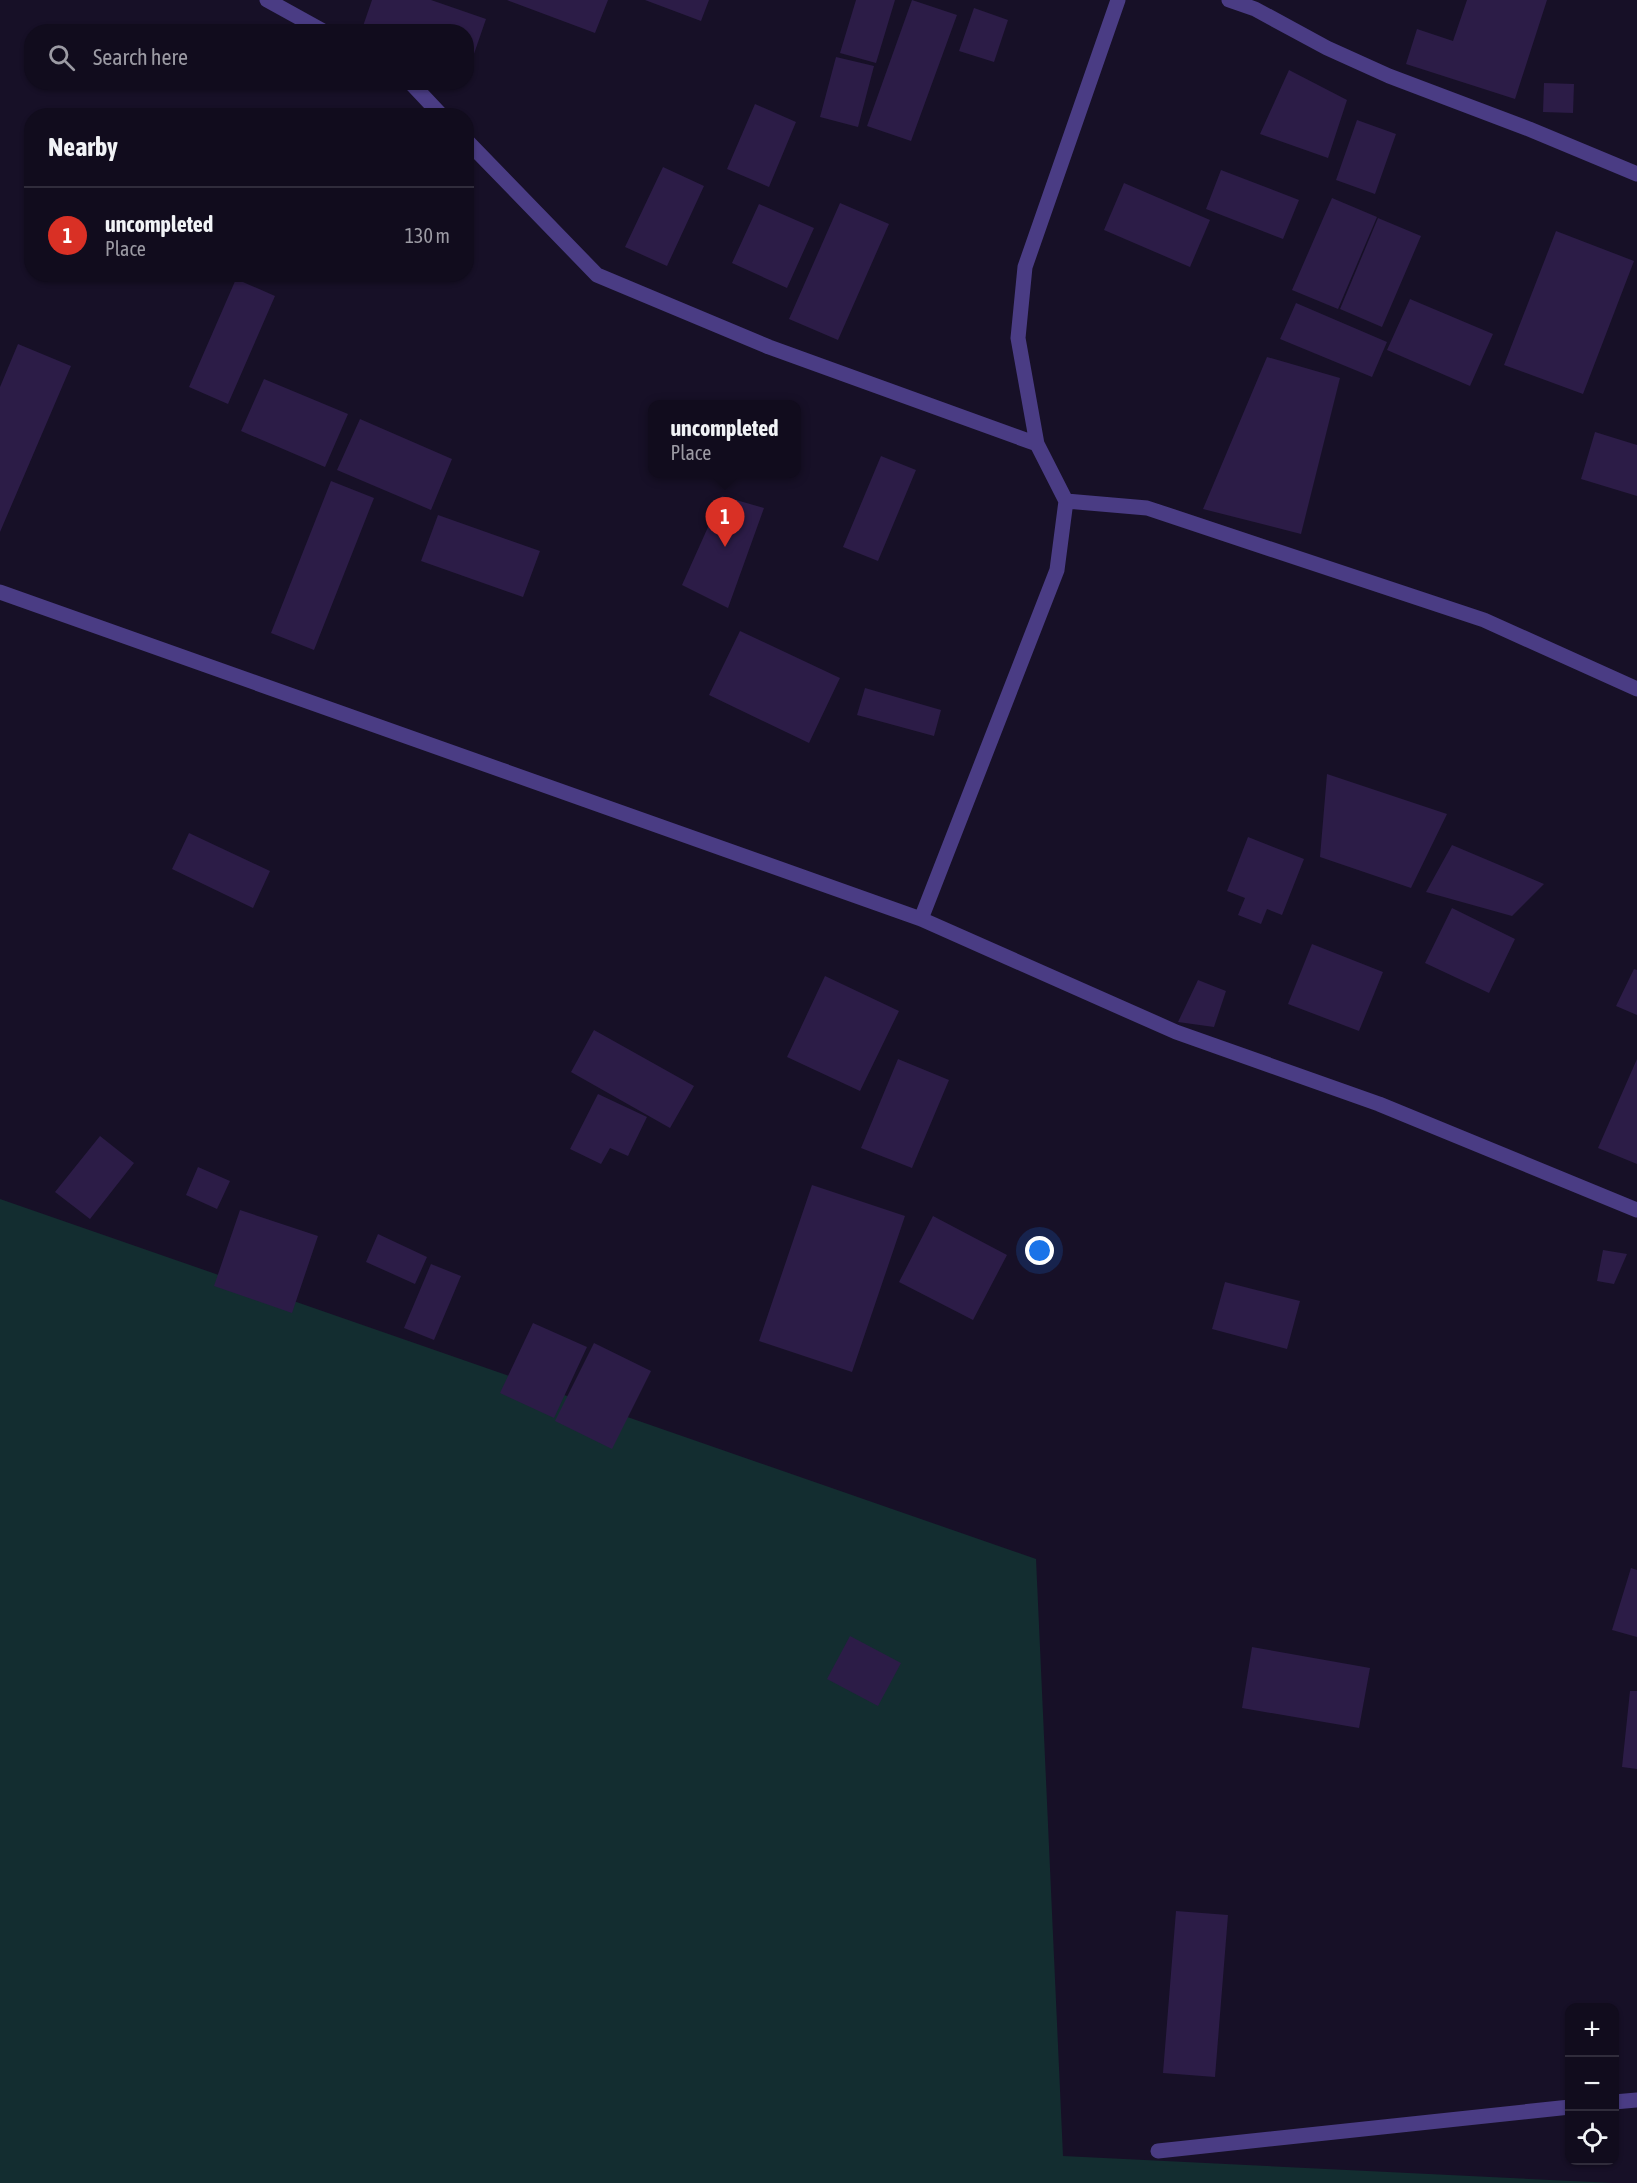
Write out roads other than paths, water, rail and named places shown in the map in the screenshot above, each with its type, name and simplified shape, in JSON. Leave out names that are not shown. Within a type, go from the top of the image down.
[{"type":"street","points":[[267,0],[310,24]]},
{"type":"street","points":[[921,919],[1057,570],[1066,501],[1038,444],[1018,338],[1025,267],[1118,0]]},
{"type":"street","points":[[1229,0],[1255,9],[1327,48],[1389,76],[1529,129],[1637,174]]},
{"type":"street","points":[[418,90],[435,108]]},
{"type":"street","points":[[474,148],[597,275],[769,347],[1038,444]]},
{"type":"street","points":[[1066,501],[1147,508],[1484,620],[1637,689]]},
{"type":"street","points":[[0,592],[921,919],[1176,1032],[1379,1104],[1637,1210]]},
{"type":"street","points":[[1619,2102],[1637,2100]]},
{"type":"street","points":[[1158,2151],[1565,2107]]},
{"type":"place","name":"uncompleted","points":[[725,547]]}]
